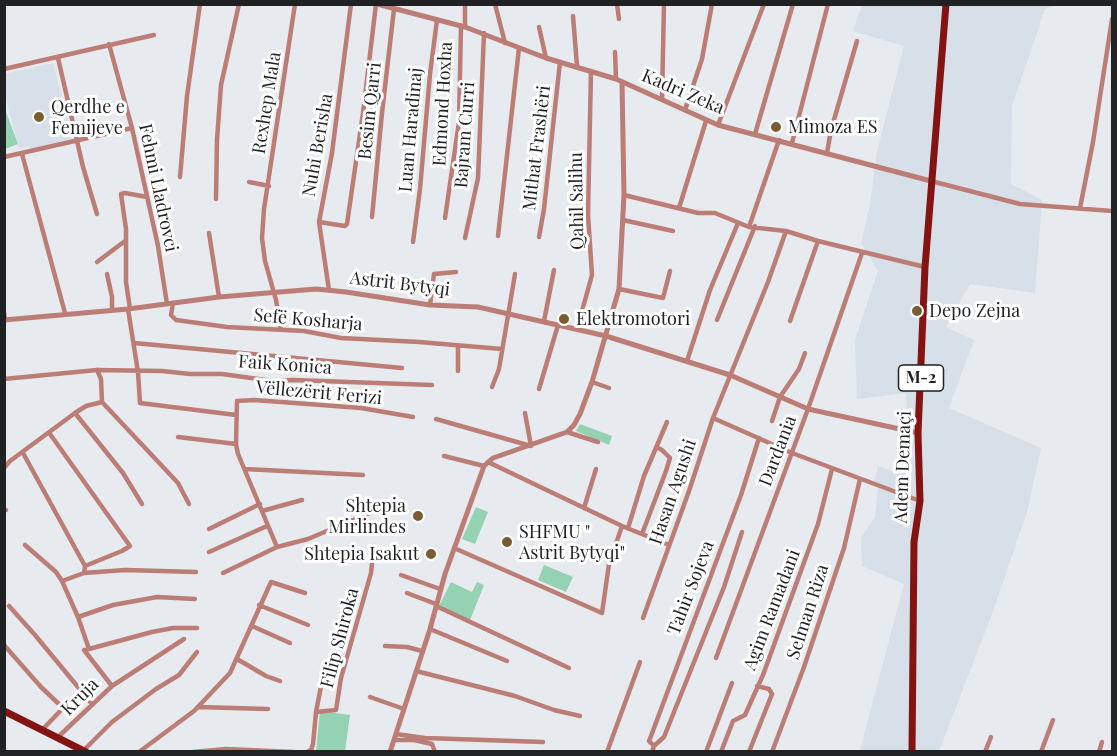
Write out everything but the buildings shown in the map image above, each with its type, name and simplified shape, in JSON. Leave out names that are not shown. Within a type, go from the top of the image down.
[{"type":"main road","name":"Adem Demaçi","points":[[912,752],[914,542],[920,501],[918,433],[925,267],[946,4]]},
{"type":"main road","points":[[4,711],[82,750]]},
{"type":"street","points":[[180,177],[200,4]]},
{"type":"street","points":[[216,198],[221,85],[239,4]]},
{"type":"street","name":"Rexhep Mala","points":[[281,329],[262,238],[296,4]]},
{"type":"street","name":"Nuhi Berisha","points":[[328,290],[319,222],[343,82],[351,4]]},
{"type":"street","points":[[463,26],[465,4]]},
{"type":"street","points":[[495,4],[505,43]]},
{"type":"street","points":[[617,4],[619,19]]},
{"type":"street","points":[[662,99],[664,4]]},
{"type":"street","points":[[685,110],[702,58],[712,4]]},
{"type":"street","points":[[718,125],[764,4]]},
{"type":"street","points":[[755,134],[793,4]]},
{"type":"street","points":[[792,143],[828,4]]},
{"type":"street","points":[[319,222],[345,226],[347,224],[379,5]]},
{"type":"street","name":"Kadri Zeka","points":[[379,5],[463,26],[546,58],[616,79],[718,125],[931,182]]},
{"type":"street","name":"Besim Qarri","points":[[372,217],[394,9]]},
{"type":"street","points":[[573,16],[577,66]]},
{"type":"street","points":[[1080,208],[1113,18]]},
{"type":"street","name":"Luan Haradinaj","points":[[413,242],[437,20]]},
{"type":"street","name":"Edmond Hoxha","points":[[445,218],[459,122],[463,26]]},
{"type":"street","points":[[539,27],[546,58]]},
{"type":"street","name":"Bajram Curri","points":[[465,238],[478,178],[484,33]]},
{"type":"street","points":[[4,69],[154,35]]},
{"type":"street","points":[[826,153],[857,41]]},
{"type":"street","name":"Fehmi Lladrovci","points":[[109,44],[132,128],[170,304]]},
{"type":"street","points":[[498,236],[519,48]]},
{"type":"street","points":[[615,52],[616,79]]},
{"type":"street","points":[[58,58],[77,142],[97,214]]},
{"type":"street","name":"Mithat Frashëri","points":[[539,237],[560,62]]},
{"type":"street","name":"Qahil Salihu","points":[[578,329],[592,275],[588,215],[591,71]]},
{"type":"street","points":[[390,752],[430,629],[440,589],[486,464],[567,432],[580,414],[592,381],[619,289],[624,195],[622,82]]},
{"type":"street","points":[[679,208],[706,121]]},
{"type":"street","points":[[4,158],[132,128]]},
{"type":"street","points":[[717,321],[752,226],[779,140]]},
{"type":"street","points":[[22,154],[65,314]]},
{"type":"street","points":[[249,182],[268,186]]},
{"type":"street","points":[[931,182],[1020,204],[1113,211]]},
{"type":"street","points":[[147,197],[122,194],[126,229],[126,282],[140,403],[236,415],[236,444],[277,547]]},
{"type":"street","points":[[624,195],[698,213],[715,213],[738,223],[786,231],[862,253],[925,267]]},
{"type":"street","points":[[623,219],[673,231]]},
{"type":"street","points":[[687,361],[710,290],[738,223]]},
{"type":"street","name":"Hasan Agushi","points":[[643,618],[713,418],[786,231]]},
{"type":"street","points":[[209,232],[219,297]]},
{"type":"street","points":[[97,262],[125,241]]},
{"type":"street","points":[[790,321],[818,241]]},
{"type":"street","name":"Dardania","points":[[716,658],[808,409],[862,253]]},
{"type":"street","points":[[544,321],[554,270]]},
{"type":"street","points":[[619,289],[663,298],[670,271]]},
{"type":"street","points":[[429,305],[434,274],[456,272]]},
{"type":"street","points":[[107,274],[112,309]]},
{"type":"street","points":[[492,387],[499,369],[515,274]]},
{"type":"street","name":"Astrit Bytyqi","points":[[5,320],[129,309],[284,291],[328,290],[429,305],[478,307],[606,336],[730,375],[808,409],[918,433]]},
{"type":"street","name":"Sefë Kosharja","points":[[170,304],[171,315],[176,320],[227,327],[281,329],[341,338],[502,349]]},
{"type":"street","points":[[4,312],[5,320]]},
{"type":"street","points":[[539,389],[558,325]]},
{"type":"street","points":[[134,343],[402,368]]},
{"type":"street","points":[[458,346],[458,371]]},
{"type":"street","points":[[772,421],[780,397],[799,369],[805,353]]},
{"type":"street","points":[[97,370],[101,379],[102,402],[168,470],[189,504]]},
{"type":"street","name":"Faik Konica","points":[[4,380],[97,370],[222,374],[273,381],[432,385]]},
{"type":"street","points":[[592,381],[609,388]]},
{"type":"street","name":"Vëllezërit Ferizi","points":[[236,415],[238,400],[361,408],[413,417]]},
{"type":"street","points":[[4,468],[10,461],[50,434],[75,413],[86,406],[102,402]]},
{"type":"street","points":[[75,413],[123,473],[142,504]]},
{"type":"street","points":[[525,413],[531,446]]},
{"type":"street","points":[[436,418],[531,446]]},
{"type":"street","points":[[713,418],[792,453],[920,501]]},
{"type":"street","points":[[454,548],[602,612],[609,564],[667,422]]},
{"type":"street","points":[[567,432],[598,442]]},
{"type":"street","points":[[50,434],[130,546],[85,566]]},
{"type":"street","points":[[178,437],[236,444]]},
{"type":"street","name":"Tahir Sojeva","points":[[653,749],[649,741],[741,495],[759,438]]},
{"type":"street","points":[[642,534],[670,458],[663,450],[656,447]]},
{"type":"street","points":[[23,453],[85,566],[84,573]]},
{"type":"street","points":[[444,456],[486,464],[625,527],[669,544]]},
{"type":"street","points":[[245,469],[363,475]]},
{"type":"street","points":[[584,508],[596,469]]},
{"type":"street","name":"Agim Ramadani","points":[[721,752],[733,722],[745,715],[757,686],[819,524],[832,469]]},
{"type":"street","name":"Selman Riza","points":[[772,752],[804,667],[844,548],[860,479]]},
{"type":"street","points":[[262,511],[302,500]]},
{"type":"street","points":[[209,530],[260,504]]},
{"type":"street","points":[[223,573],[277,547],[308,539],[379,509]]},
{"type":"street","points":[[209,552],[267,526]]},
{"type":"street","points":[[653,749],[664,737],[724,587],[742,532]]},
{"type":"street","name":"Kruja","points":[[25,545],[62,581],[89,649],[84,650],[112,686],[58,737]]},
{"type":"street","name":"Filip Shiroka","points":[[307,752],[311,750],[313,744],[316,712],[336,710],[341,678],[371,573],[374,546]]},
{"type":"street","points":[[62,581],[84,573],[125,570],[196,572]]},
{"type":"street","points":[[401,575],[440,589]]},
{"type":"street","points":[[139,752],[198,707],[230,672],[271,582],[305,593]]},
{"type":"street","points":[[407,593],[569,668]]},
{"type":"street","points":[[78,617],[113,605],[157,597],[195,599]]},
{"type":"street","points":[[260,605],[308,624]]},
{"type":"street","points":[[9,606],[92,704]]},
{"type":"street","points":[[252,626],[290,643]]},
{"type":"street","points":[[89,649],[152,632],[173,628],[197,628]]},
{"type":"street","points":[[430,629],[507,661]]},
{"type":"street","points":[[112,686],[184,639]]},
{"type":"street","points":[[4,645],[63,708],[43,729]]},
{"type":"street","points":[[385,646],[407,647],[422,651]]},
{"type":"street","points":[[82,750],[112,722],[179,675],[196,652]]},
{"type":"street","points":[[237,659],[266,676],[280,681]]},
{"type":"street","points":[[607,752],[640,662]]},
{"type":"street","points":[[416,671],[515,696],[554,710],[580,716]]},
{"type":"street","points":[[316,712],[323,676]]},
{"type":"street","points":[[706,752],[732,683]]},
{"type":"street","points":[[749,752],[772,694],[769,689],[757,686]]},
{"type":"street","points":[[370,697],[404,709]]},
{"type":"street","points":[[198,707],[268,709]]},
{"type":"street","points":[[1041,752],[1053,720]]},
{"type":"street","points":[[395,737],[543,742]]},
{"type":"street","points":[[395,737],[432,744],[435,752]]},
{"type":"street","points":[[985,752],[991,737]]},
{"type":"street","points":[[1099,752],[1102,742]]},
{"type":"street","points":[[193,752],[225,749],[293,752]]},
{"type":"shaded area","points":[[862,5],[1056,5],[1045,9],[1012,106],[1011,184],[1042,200],[1035,293],[970,284],[946,327],[974,340],[949,408],[1041,448],[1027,512],[992,614],[939,751],[860,750],[904,584],[862,566],[861,538],[875,517],[878,488],[874,481],[878,466],[900,474],[908,436],[906,393],[857,399],[855,340],[878,271],[861,243],[870,205],[877,152],[904,46],[853,31]]},
{"type":"shaded area","name":"Qerdhe e Femijeve","points":[[53,63],[73,140],[30,150],[29,146],[19,148],[5,95],[4,74]]},
{"type":"green space","points":[[6,112],[18,144],[5,149],[4,113]]},
{"type":"green space","points":[[580,424],[612,436],[609,445],[576,431]]},
{"type":"green space","points":[[476,507],[488,512],[475,544],[462,539]]},
{"type":"green space","points":[[544,565],[573,577],[566,592],[538,580]]},
{"type":"green space","points":[[451,582],[472,592],[477,582],[484,585],[470,620],[439,606]]},
{"type":"green space","points":[[320,711],[350,715],[345,751],[316,752]]},
{"type":"place","name":"Qerdhe e Femijeve","points":[[39,117]]},
{"type":"place","name":"Mimoza ES","points":[[776,127]]},
{"type":"place","name":"Depo Zejna","points":[[917,311]]},
{"type":"place","name":"Elektromotori","points":[[564,319]]},
{"type":"place","name":"Shtepia Mirlindes","points":[[418,516]]},
{"type":"place","name":"SHFMU \" Astrit Bytyqi\"","points":[[507,542]]},
{"type":"place","name":"Shtepia Isakut","points":[[431,554]]}]
